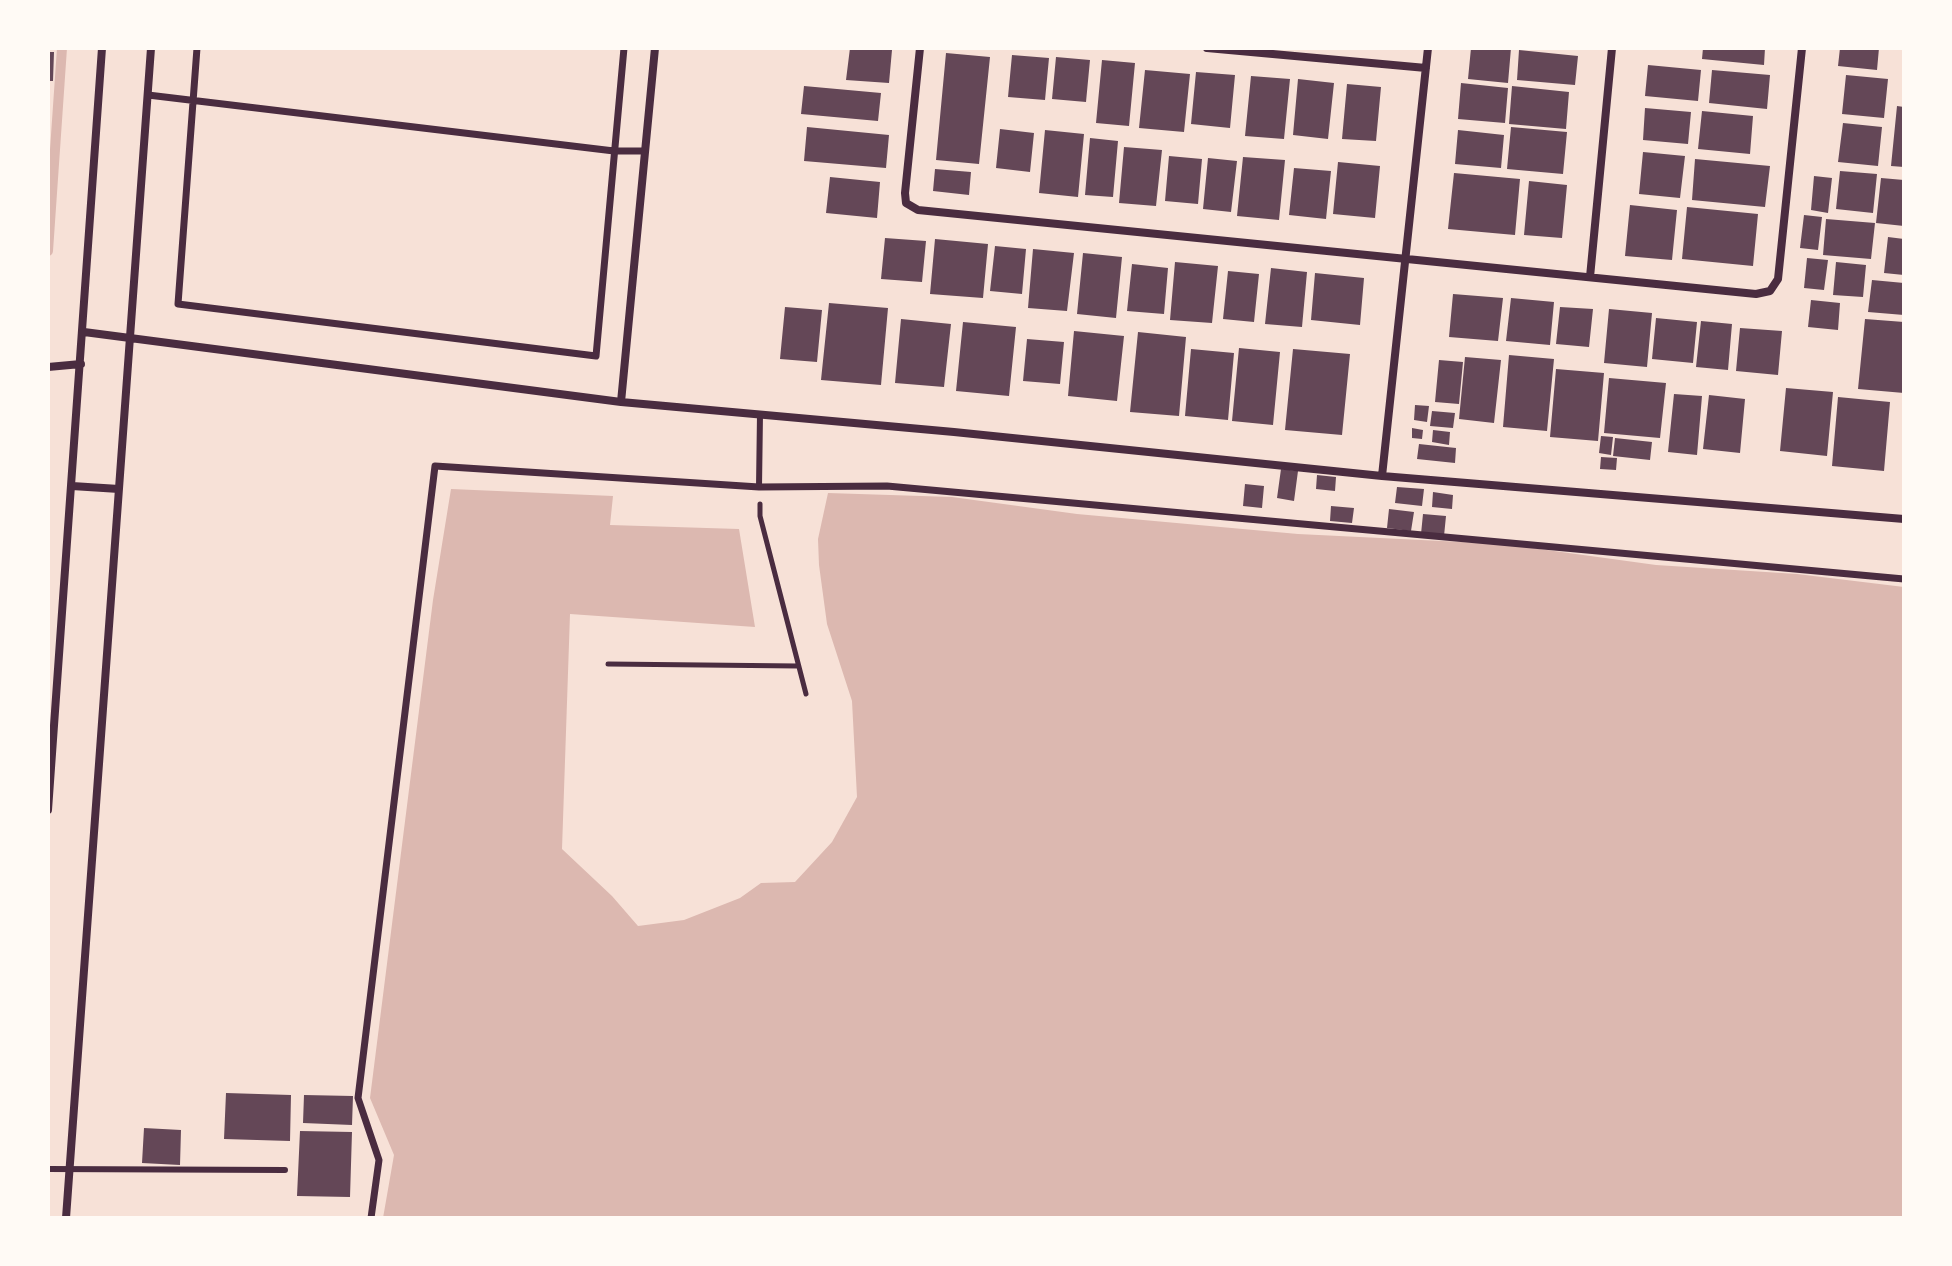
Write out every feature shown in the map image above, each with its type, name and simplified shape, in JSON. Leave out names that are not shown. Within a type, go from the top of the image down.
[{"type":"street","points":[[48,810],[102,48]]},
{"type":"street","points":[[66,1218],[151,48]]},
{"type":"street","points":[[197,48],[178,304],[596,356],[624,48]]},
{"type":"street","points":[[621,402],[655,48]]},
{"type":"street","points":[[920,48],[905,193],[906,203],[918,210],[1756,294],[1770,291],[1778,279],[1802,48]]},
{"type":"street","points":[[1207,48],[1426,68]]},
{"type":"street","points":[[1382,476],[1428,48]]},
{"type":"street","points":[[1590,277],[1612,48]]},
{"type":"street","points":[[148,95],[614,151],[645,151]]},
{"type":"street","points":[[84,332],[621,402],[1382,476],[1904,519]]},
{"type":"street","points":[[48,367],[81,364]]},
{"type":"street","points":[[371,1218],[379,1160],[358,1098],[435,466],[759,487],[887,486],[1904,579]]},
{"type":"street","points":[[72,486],[119,489]]},
{"type":"lane","points":[[759,487],[760,414]]},
{"type":"lane","points":[[48,1169],[285,1170]]},
{"type":"path","points":[[759,487],[760,516],[806,694]]},
{"type":"path","points":[[608,664],[798,666]]},
{"type":"shaded area","points":[[451,489],[613,496],[610,525],[739,529],[755,627],[570,614],[562,849],[612,896],[638,926],[684,920],[740,898],[761,883],[795,882],[832,842],[857,797],[852,701],[827,624],[819,565],[818,539],[828,493],[952,497],[1077,514],[1298,534],[1503,544],[1656,565],[1797,574],[1904,587],[1904,1218],[383,1218],[394,1155],[370,1098],[433,600]]},
{"type":"building","points":[[850,48],[892,50],[889,83],[846,80]]},
{"type":"building","points":[[1471,48],[1511,48],[1508,83],[1468,79]]},
{"type":"building","points":[[1703,48],[1765,48],[1764,65],[1702,59]]},
{"type":"building","points":[[1840,48],[1879,48],[1877,70],[1838,66]]},
{"type":"building","points":[[1519,50],[1578,56],[1575,85],[1517,80]]},
{"type":"building","points":[[48,52],[54,52],[53,81],[48,81]]},
{"type":"building","points":[[946,53],[990,57],[979,164],[936,160]]},
{"type":"building","points":[[1012,55],[1049,58],[1045,100],[1008,97]]},
{"type":"building","points":[[1056,57],[1090,60],[1086,102],[1052,99]]},
{"type":"building","points":[[1102,60],[1135,63],[1129,126],[1096,123]]},
{"type":"building","points":[[1648,65],[1701,70],[1698,101],[1645,96]]},
{"type":"building","points":[[1145,70],[1190,74],[1184,132],[1139,128]]},
{"type":"building","points":[[1712,70],[1770,75],[1767,109],[1709,103]]},
{"type":"building","points":[[1196,72],[1235,75],[1230,128],[1191,124]]},
{"type":"building","points":[[1846,75],[1888,79],[1884,118],[1842,114]]},
{"type":"building","points":[[1251,76],[1290,79],[1284,139],[1245,136]]},
{"type":"building","points":[[1298,79],[1334,83],[1328,139],[1293,135]]},
{"type":"building","points":[[1461,83],[1508,88],[1505,123],[1458,119]]},
{"type":"building","points":[[1347,84],[1381,87],[1376,141],[1342,139]]},
{"type":"building","points":[[804,86],[881,93],[878,121],[801,114]]},
{"type":"building","points":[[1512,86],[1569,92],[1566,129],[1509,124]]},
{"type":"building","points":[[1897,106],[1904,107],[1904,167],[1891,166]]},
{"type":"building","points":[[1645,108],[1691,112],[1688,144],[1643,140]]},
{"type":"building","points":[[1702,111],[1753,116],[1750,154],[1698,149]]},
{"type":"building","points":[[1843,123],[1882,127],[1878,166],[1838,162]]},
{"type":"building","points":[[807,127],[889,135],[886,168],[804,161]]},
{"type":"building","points":[[1511,127],[1567,132],[1563,174],[1507,169]]},
{"type":"building","points":[[1000,129],[1034,133],[1030,172],[996,168]]},
{"type":"building","points":[[1045,130],[1084,134],[1078,197],[1039,193]]},
{"type":"building","points":[[1458,130],[1504,135],[1501,168],[1455,164]]},
{"type":"building","points":[[1090,138],[1118,141],[1113,197],[1085,195]]},
{"type":"building","points":[[1124,147],[1162,150],[1156,206],[1119,203]]},
{"type":"building","points":[[1643,152],[1685,156],[1680,198],[1639,194]]},
{"type":"building","points":[[1169,156],[1202,159],[1198,204],[1165,201]]},
{"type":"building","points":[[1243,157],[1285,160],[1279,220],[1237,216]]},
{"type":"building","points":[[1208,158],[1237,161],[1231,212],[1203,209]]},
{"type":"building","points":[[1695,159],[1770,166],[1765,207],[1692,200]]},
{"type":"building","points":[[1338,162],[1380,166],[1375,218],[1333,214]]},
{"type":"building","points":[[1294,168],[1331,171],[1326,219],[1289,215]]},
{"type":"building","points":[[935,169],[971,172],[969,195],[933,191]]},
{"type":"building","points":[[1840,171],[1877,174],[1873,213],[1836,209]]},
{"type":"building","points":[[1454,173],[1520,179],[1515,235],[1448,229]]},
{"type":"building","points":[[1814,176],[1832,178],[1828,213],[1811,210]]},
{"type":"building","points":[[830,177],[880,182],[877,218],[826,213]]},
{"type":"building","points":[[1881,178],[1904,180],[1904,226],[1876,223]]},
{"type":"building","points":[[1529,181],[1567,185],[1562,238],[1524,235]]},
{"type":"building","points":[[1630,205],[1677,210],[1672,260],[1625,256]]},
{"type":"building","points":[[1687,207],[1758,214],[1753,266],[1682,259]]},
{"type":"building","points":[[1804,215],[1822,217],[1818,250],[1800,248]]},
{"type":"building","points":[[1826,219],[1875,223],[1871,259],[1823,255]]},
{"type":"building","points":[[1888,237],[1904,239],[1904,275],[1884,273]]},
{"type":"building","points":[[885,238],[926,241],[922,282],[881,279]]},
{"type":"building","points":[[935,239],[988,244],[983,298],[930,294]]},
{"type":"building","points":[[995,246],[1026,249],[1022,294],[990,291]]},
{"type":"building","points":[[1033,249],[1074,253],[1067,311],[1028,308]]},
{"type":"building","points":[[1083,253],[1122,257],[1116,318],[1077,314]]},
{"type":"building","points":[[1807,258],[1828,260],[1824,290],[1804,288]]},
{"type":"building","points":[[1175,262],[1218,266],[1212,323],[1170,320]]},
{"type":"building","points":[[1836,262],[1866,265],[1863,297],[1833,295]]},
{"type":"building","points":[[1132,264],[1168,268],[1164,314],[1127,311]]},
{"type":"building","points":[[1271,268],[1307,272],[1302,327],[1265,324]]},
{"type":"building","points":[[1228,271],[1259,274],[1254,322],[1223,319]]},
{"type":"building","points":[[1315,273],[1364,278],[1360,325],[1311,320]]},
{"type":"building","points":[[1872,280],[1904,283],[1904,315],[1868,312]]},
{"type":"building","points":[[1453,294],[1503,298],[1498,341],[1449,337]]},
{"type":"building","points":[[1511,298],[1554,302],[1550,345],[1506,341]]},
{"type":"building","points":[[1811,300],[1840,303],[1838,330],[1808,327]]},
{"type":"building","points":[[829,303],[888,308],[881,385],[821,380]]},
{"type":"building","points":[[785,307],[822,310],[817,362],[780,359]]},
{"type":"building","points":[[1560,307],[1593,309],[1589,347],[1556,344]]},
{"type":"building","points":[[1609,309],[1652,313],[1647,367],[1604,363]]},
{"type":"building","points":[[1656,318],[1697,322],[1693,363],[1652,359]]},
{"type":"building","points":[[901,319],[951,324],[944,387],[895,383]]},
{"type":"building","points":[[1865,319],[1904,322],[1904,393],[1858,389]]},
{"type":"building","points":[[1701,321],[1732,324],[1728,370],[1696,367]]},
{"type":"building","points":[[963,322],[1016,327],[1009,396],[956,391]]},
{"type":"building","points":[[1740,328],[1782,331],[1778,375],[1736,371]]},
{"type":"building","points":[[1074,331],[1124,336],[1117,401],[1068,396]]},
{"type":"building","points":[[1138,332],[1186,337],[1179,416],[1130,412]]},
{"type":"building","points":[[1027,339],[1064,342],[1060,384],[1023,381]]},
{"type":"building","points":[[1239,348],[1280,352],[1273,425],[1232,421]]},
{"type":"building","points":[[1191,349],[1234,353],[1228,420],[1185,416]]},
{"type":"building","points":[[1293,349],[1350,354],[1342,435],[1285,430]]},
{"type":"building","points":[[1509,355],[1554,359],[1547,431],[1503,427]]},
{"type":"building","points":[[1465,357],[1501,360],[1494,423],[1459,419]]},
{"type":"building","points":[[1439,360],[1463,362],[1459,404],[1435,402]]},
{"type":"building","points":[[1556,369],[1604,373],[1598,441],[1550,437]]},
{"type":"building","points":[[1609,378],[1666,383],[1660,438],[1604,433]]},
{"type":"building","points":[[1786,388],[1833,392],[1827,456],[1780,451]]},
{"type":"building","points":[[1674,394],[1702,396],[1697,455],[1668,452]]},
{"type":"building","points":[[1709,395],[1745,399],[1740,453],[1703,449]]},
{"type":"building","points":[[1838,397],[1890,402],[1884,471],[1832,466]]},
{"type":"building","points":[[1415,405],[1429,406],[1427,422],[1414,420]]},
{"type":"building","points":[[1432,411],[1455,413],[1453,428],[1430,426]]},
{"type":"building","points":[[1412,428],[1423,430],[1422,439],[1412,438]]},
{"type":"building","points":[[1433,430],[1450,432],[1449,445],[1432,442]]},
{"type":"building","points":[[1601,436],[1613,437],[1611,455],[1599,453]]},
{"type":"building","points":[[1615,438],[1652,442],[1650,460],[1613,456]]},
{"type":"building","points":[[1419,444],[1456,448],[1455,463],[1417,459]]},
{"type":"building","points":[[1601,457],[1617,458],[1616,470],[1600,469]]},
{"type":"building","points":[[1281,469],[1298,471],[1294,501],[1277,498]]},
{"type":"building","points":[[1317,475],[1336,477],[1335,491],[1316,489]]},
{"type":"building","points":[[1245,484],[1264,486],[1262,508],[1243,506]]},
{"type":"building","points":[[1397,487],[1424,489],[1422,506],[1395,503]]},
{"type":"building","points":[[1433,492],[1453,495],[1452,509],[1432,507]]},
{"type":"building","points":[[1331,506],[1354,508],[1352,523],[1330,521]]},
{"type":"building","points":[[1389,509],[1414,512],[1411,531],[1387,528]]},
{"type":"building","points":[[1423,514],[1446,516],[1444,536],[1421,534]]},
{"type":"building","points":[[226,1093],[291,1095],[290,1141],[224,1139]]},
{"type":"building","points":[[304,1095],[353,1096],[352,1125],[303,1123]]},
{"type":"building","points":[[144,1128],[181,1130],[180,1165],[142,1163]]},
{"type":"building","points":[[300,1131],[352,1132],[350,1197],[297,1196]]},
{"type":"waterway","points":[[48,251],[62,48]]}]
